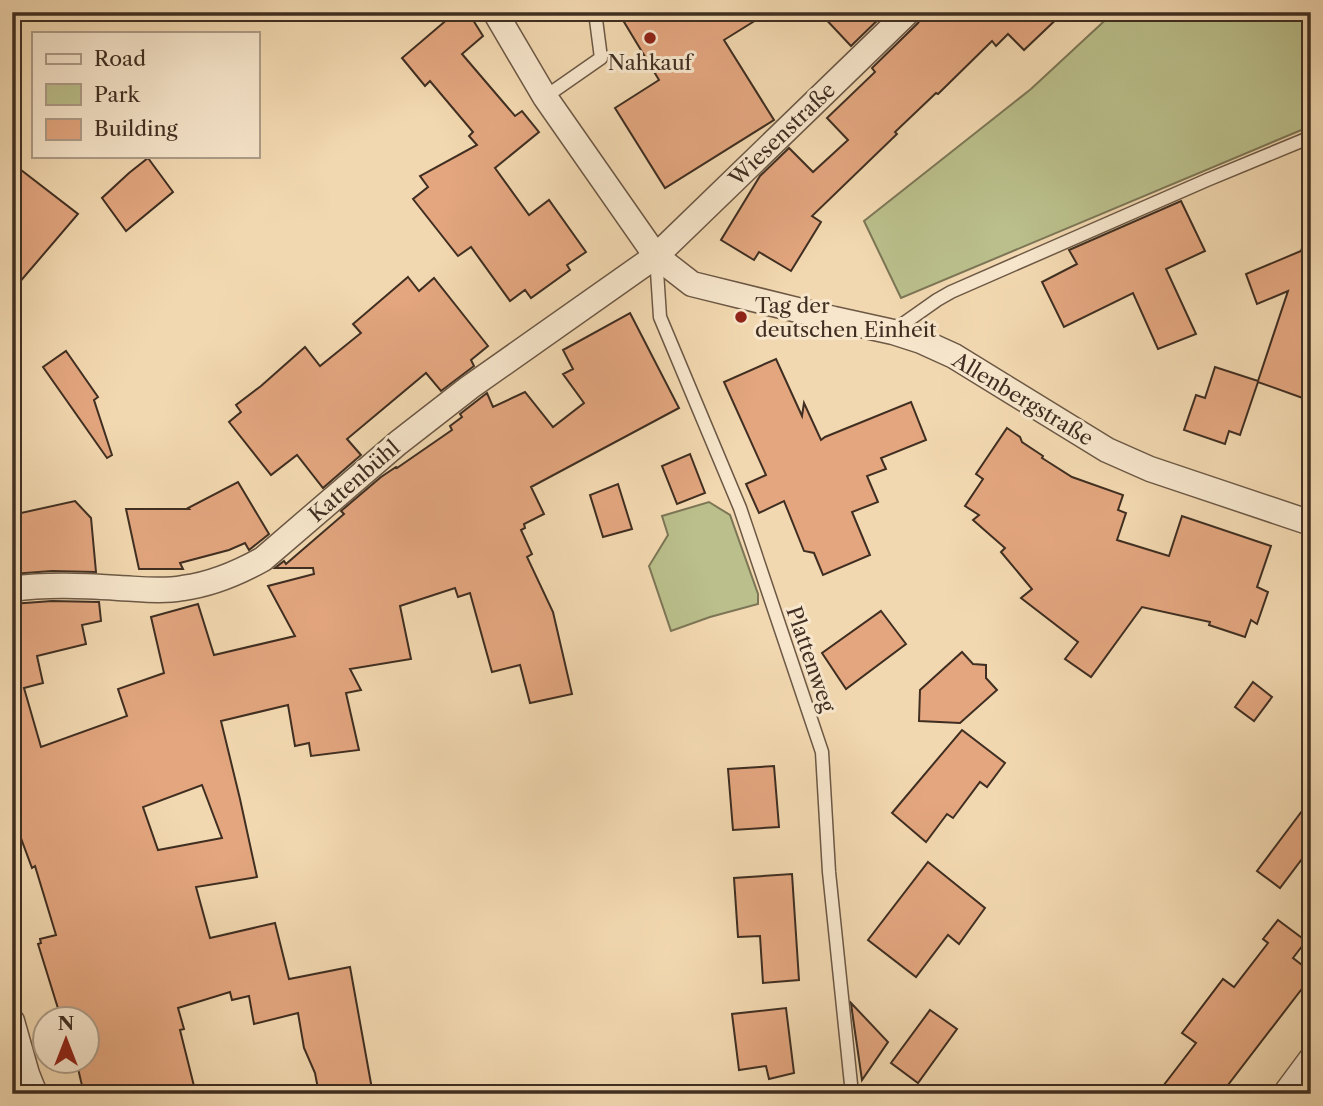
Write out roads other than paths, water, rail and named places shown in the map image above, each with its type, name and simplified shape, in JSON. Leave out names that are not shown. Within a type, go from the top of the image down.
[{"type":"street","name":"Allenbergstraße","points":[[495,12],[545,97],[656,256],[692,284],[921,341],[954,356],[1107,450],[1150,469],[1311,523]]},
{"type":"street","name":"Wiesenstraße","points":[[656,256],[908,12]]},
{"type":"street","name":"Kattenbühl","points":[[12,589],[64,585],[181,589],[237,573],[263,559],[398,443],[470,387],[656,256]]},
{"type":"street","points":[[12,1021],[27,1074],[36,1094]]},
{"type":"street","points":[[1285,1094],[1311,1059]]},
{"type":"lane","points":[[545,97],[601,58],[595,12]]},
{"type":"lane","points":[[893,332],[937,299],[951,292],[1311,137]]},
{"type":"lane","name":"Plattenweg","points":[[656,256],[660,317],[740,508],[822,752],[829,872],[852,1094]]},
{"type":"place","name":"Nahkauf","points":[[650,38]]},
{"type":"place","name":"Tag der deutschen Einheit","points":[[741,317]]}]
